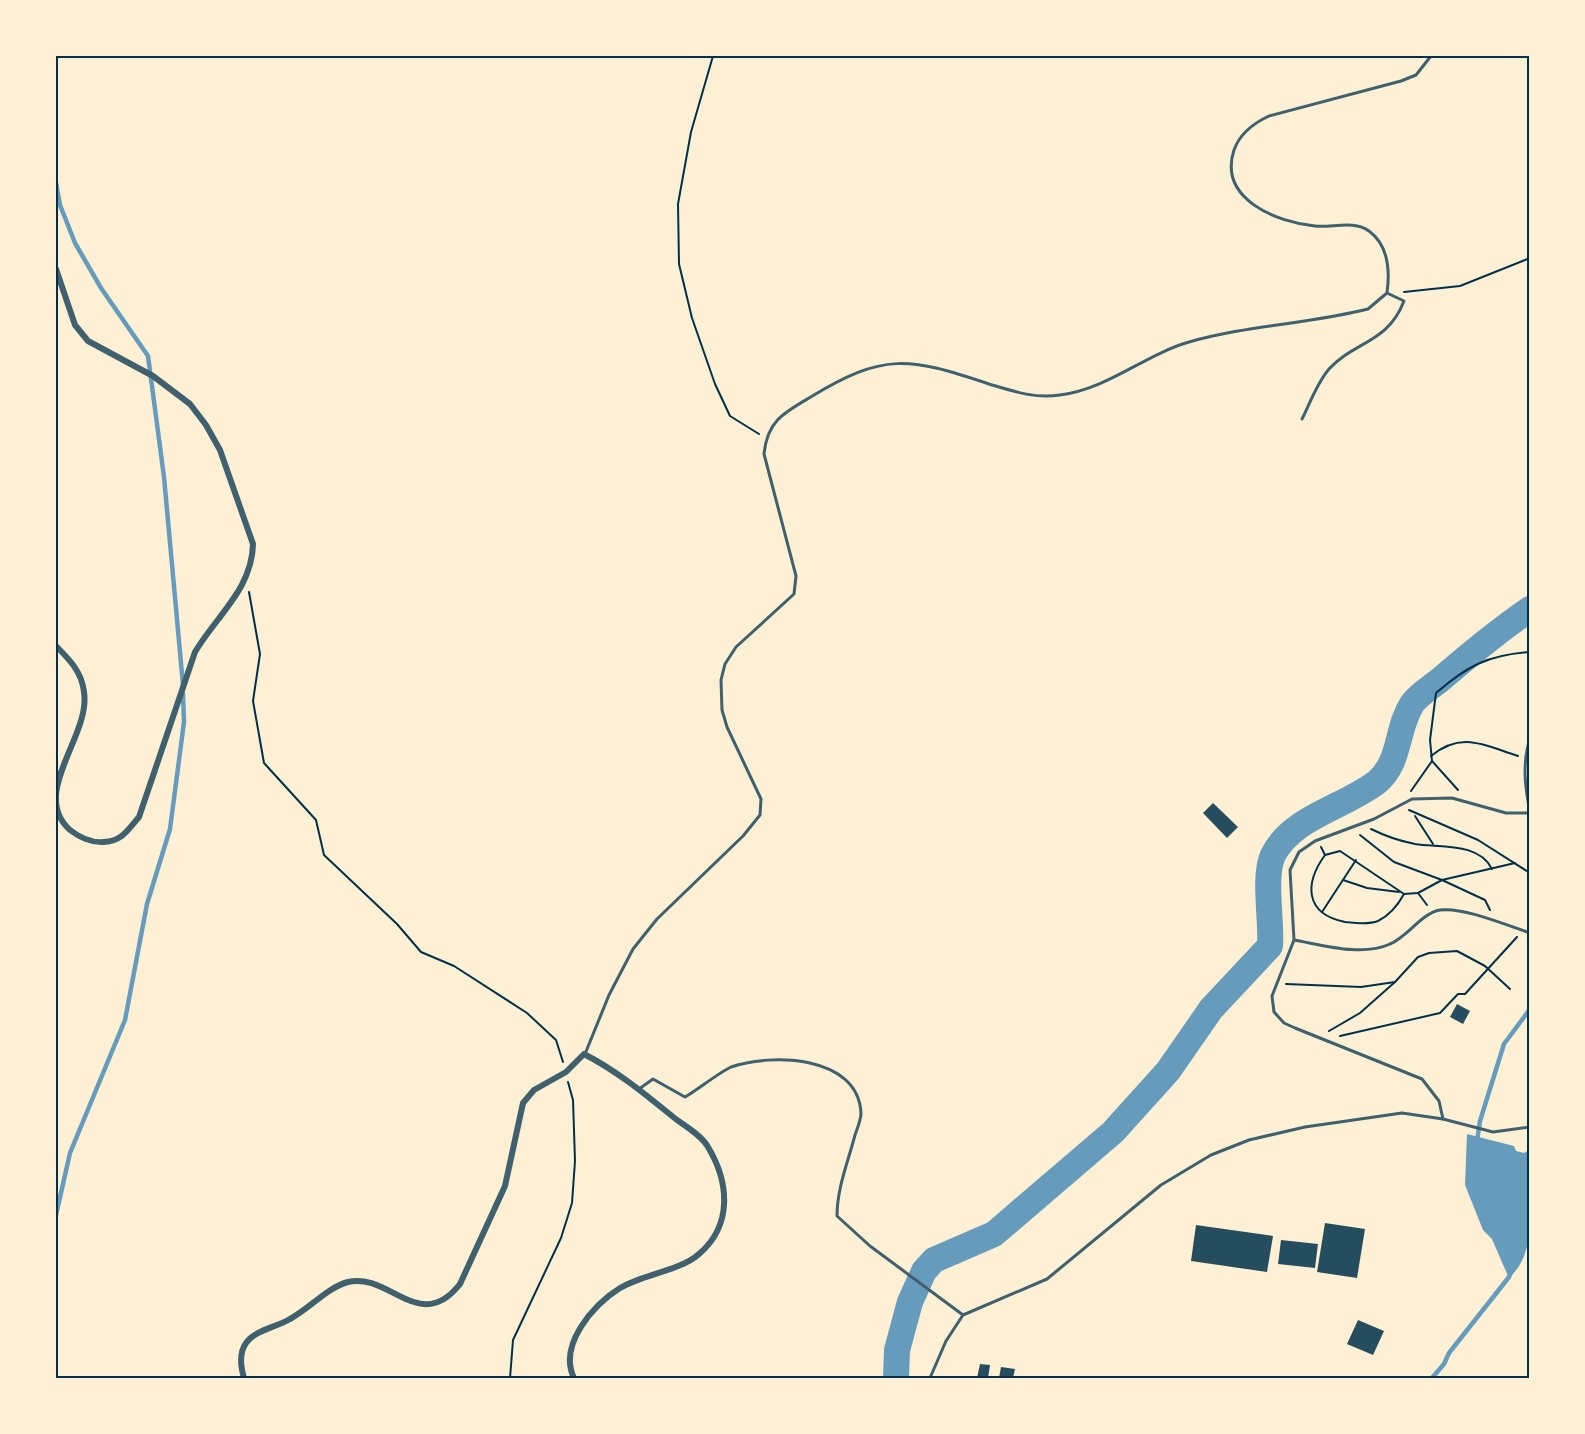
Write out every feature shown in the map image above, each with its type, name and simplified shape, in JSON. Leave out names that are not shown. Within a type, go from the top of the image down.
[{"type":"street","points":[[56,269],[75,325],[88,341],[153,376],[190,404],[206,425],[223,459],[253,544],[253,560],[247,580],[209,629],[195,652],[139,817],[121,839],[102,843],[78,837],[62,823],[56,810],[58,782],[84,710],[84,692],[77,668],[56,646]]},
{"type":"street","points":[[244,1378],[241,1358],[246,1343],[260,1333],[290,1319],[346,1282],[360,1281],[414,1302],[429,1305],[443,1301],[451,1295],[460,1284],[505,1186],[523,1103],[541,1086],[566,1072],[584,1054],[623,1076],[707,1145],[724,1182],[718,1231],[697,1256],[620,1288],[599,1307],[573,1342],[570,1355],[573,1378]]},
{"type":"lane","points":[[584,1054],[609,995],[633,948],[657,919],[743,836],[760,815],[761,800],[727,727],[722,710],[721,680],[725,664],[736,647],[794,594],[796,576],[764,454],[765,438],[774,422],[801,402],[838,380],[885,362],[929,365],[1023,394],[1061,395],[1116,378],[1140,361],[1188,342],[1294,320],[1336,317],[1368,309],[1387,293],[1389,282],[1382,243],[1367,229],[1354,225],[1315,226],[1279,218],[1255,206],[1237,190],[1232,172],[1234,149],[1252,124],[1288,111],[1401,81],[1416,75],[1431,56]]},
{"type":"lane","points":[[1302,419],[1316,389],[1330,369],[1382,333],[1397,318],[1404,301],[1387,293]]},
{"type":"lane","points":[[1443,1119],[1439,1101],[1422,1079],[1284,1023],[1274,1012],[1272,996],[1294,940],[1290,870],[1299,852],[1315,841],[1364,824],[1412,799],[1462,799],[1506,813],[1530,813],[1524,786],[1524,757],[1530,738]]},
{"type":"lane","points":[[1294,940],[1342,948],[1375,948],[1391,944],[1439,910],[1472,912],[1530,933]]},
{"type":"lane","points":[[639,1089],[653,1079],[685,1097],[728,1068],[757,1060],[794,1060],[824,1067],[843,1078],[856,1096],[861,1114],[837,1200],[837,1216],[870,1246],[963,1315]]},
{"type":"lane","points":[[930,1378],[946,1341],[963,1315],[1047,1280],[1161,1185],[1211,1155],[1249,1140],[1305,1127],[1402,1113],[1443,1119],[1492,1132],[1530,1127]]},
{"type":"path","points":[[713,56],[691,132],[678,204],[679,264],[692,318],[715,384],[730,416],[765,438]]},
{"type":"path","points":[[1387,293],[1460,286],[1530,258]]},
{"type":"path","points":[[247,580],[260,654],[253,701],[264,764],[316,820],[324,855],[397,924],[421,952],[454,966],[498,993],[556,1040],[573,1100],[575,1161],[572,1203],[561,1238],[513,1340],[510,1378]]},
{"type":"path","points":[[1462,799],[1447,775],[1432,761],[1431,757],[1436,693],[1474,664],[1510,653],[1530,652]]},
{"type":"path","points":[[1431,757],[1455,743],[1476,742],[1524,757]]},
{"type":"path","points":[[1432,761],[1401,804],[1414,813],[1478,840],[1530,873]]},
{"type":"path","points":[[1414,813],[1433,845]]},
{"type":"path","points":[[1364,824],[1397,839],[1475,854],[1492,869]]},
{"type":"path","points":[[1356,827],[1362,837],[1382,855],[1415,872],[1442,880],[1485,900],[1498,923]]},
{"type":"path","points":[[1315,841],[1325,855]]},
{"type":"path","points":[[1404,894],[1397,906],[1377,921],[1355,923],[1340,921],[1322,912],[1313,903],[1311,883],[1314,870],[1325,855],[1340,850],[1404,894],[1418,893],[1442,880],[1516,863]]},
{"type":"path","points":[[1322,912],[1356,860]]},
{"type":"path","points":[[1343,880],[1367,888],[1401,892]]},
{"type":"path","points":[[1418,893],[1433,914]]},
{"type":"path","points":[[1323,1039],[1440,1013],[1458,994],[1465,994],[1514,941]]},
{"type":"path","points":[[1318,1037],[1360,1013],[1403,977],[1418,957],[1429,953],[1457,951],[1473,957],[1489,968],[1510,989]]},
{"type":"path","points":[[1277,983],[1340,987],[1395,982]]},
{"type":"water","points":[[1467,1134],[1514,1146],[1516,1151],[1524,1153],[1529,1150],[1530,1234],[1520,1264],[1511,1276],[1508,1276],[1492,1239],[1483,1230],[1465,1185]]},
{"type":"building","points":[[1213,803],[1238,827],[1227,838],[1203,813]]},
{"type":"building","points":[[1457,1004],[1470,1011],[1463,1024],[1450,1017]]},
{"type":"building","points":[[1325,1223],[1365,1229],[1357,1278],[1317,1272]]},
{"type":"building","points":[[1196,1225],[1273,1236],[1267,1272],[1191,1261]]},
{"type":"building","points":[[1281,1240],[1318,1244],[1315,1268],[1278,1264]]},
{"type":"building","points":[[1358,1320],[1384,1331],[1373,1355],[1347,1344]]},
{"type":"building","points":[[980,1364],[990,1365],[988,1378],[977,1378]]},
{"type":"building","points":[[1001,1367],[1015,1369],[1013,1378],[999,1378]]},
{"type":"waterway","points":[[56,183],[60,205],[75,243],[101,288],[148,356],[164,477],[183,685]]},
{"type":"waterway","points":[[896,1378],[897,1350],[910,1302],[924,1271],[934,1260],[994,1234],[1113,1132],[1168,1071],[1211,1009],[1270,946],[1268,887],[1270,864],[1282,842],[1306,822],[1377,782],[1390,765],[1412,704],[1421,694],[1484,643],[1530,609]]},
{"type":"waterway","points":[[56,1215],[70,1153],[125,1020],[147,904],[170,829],[184,722],[183,693]]},
{"type":"waterway","points":[[1477,1141],[1480,1121],[1504,1044],[1530,1009]]},
{"type":"waterway","points":[[1432,1378],[1512,1270]]}]
